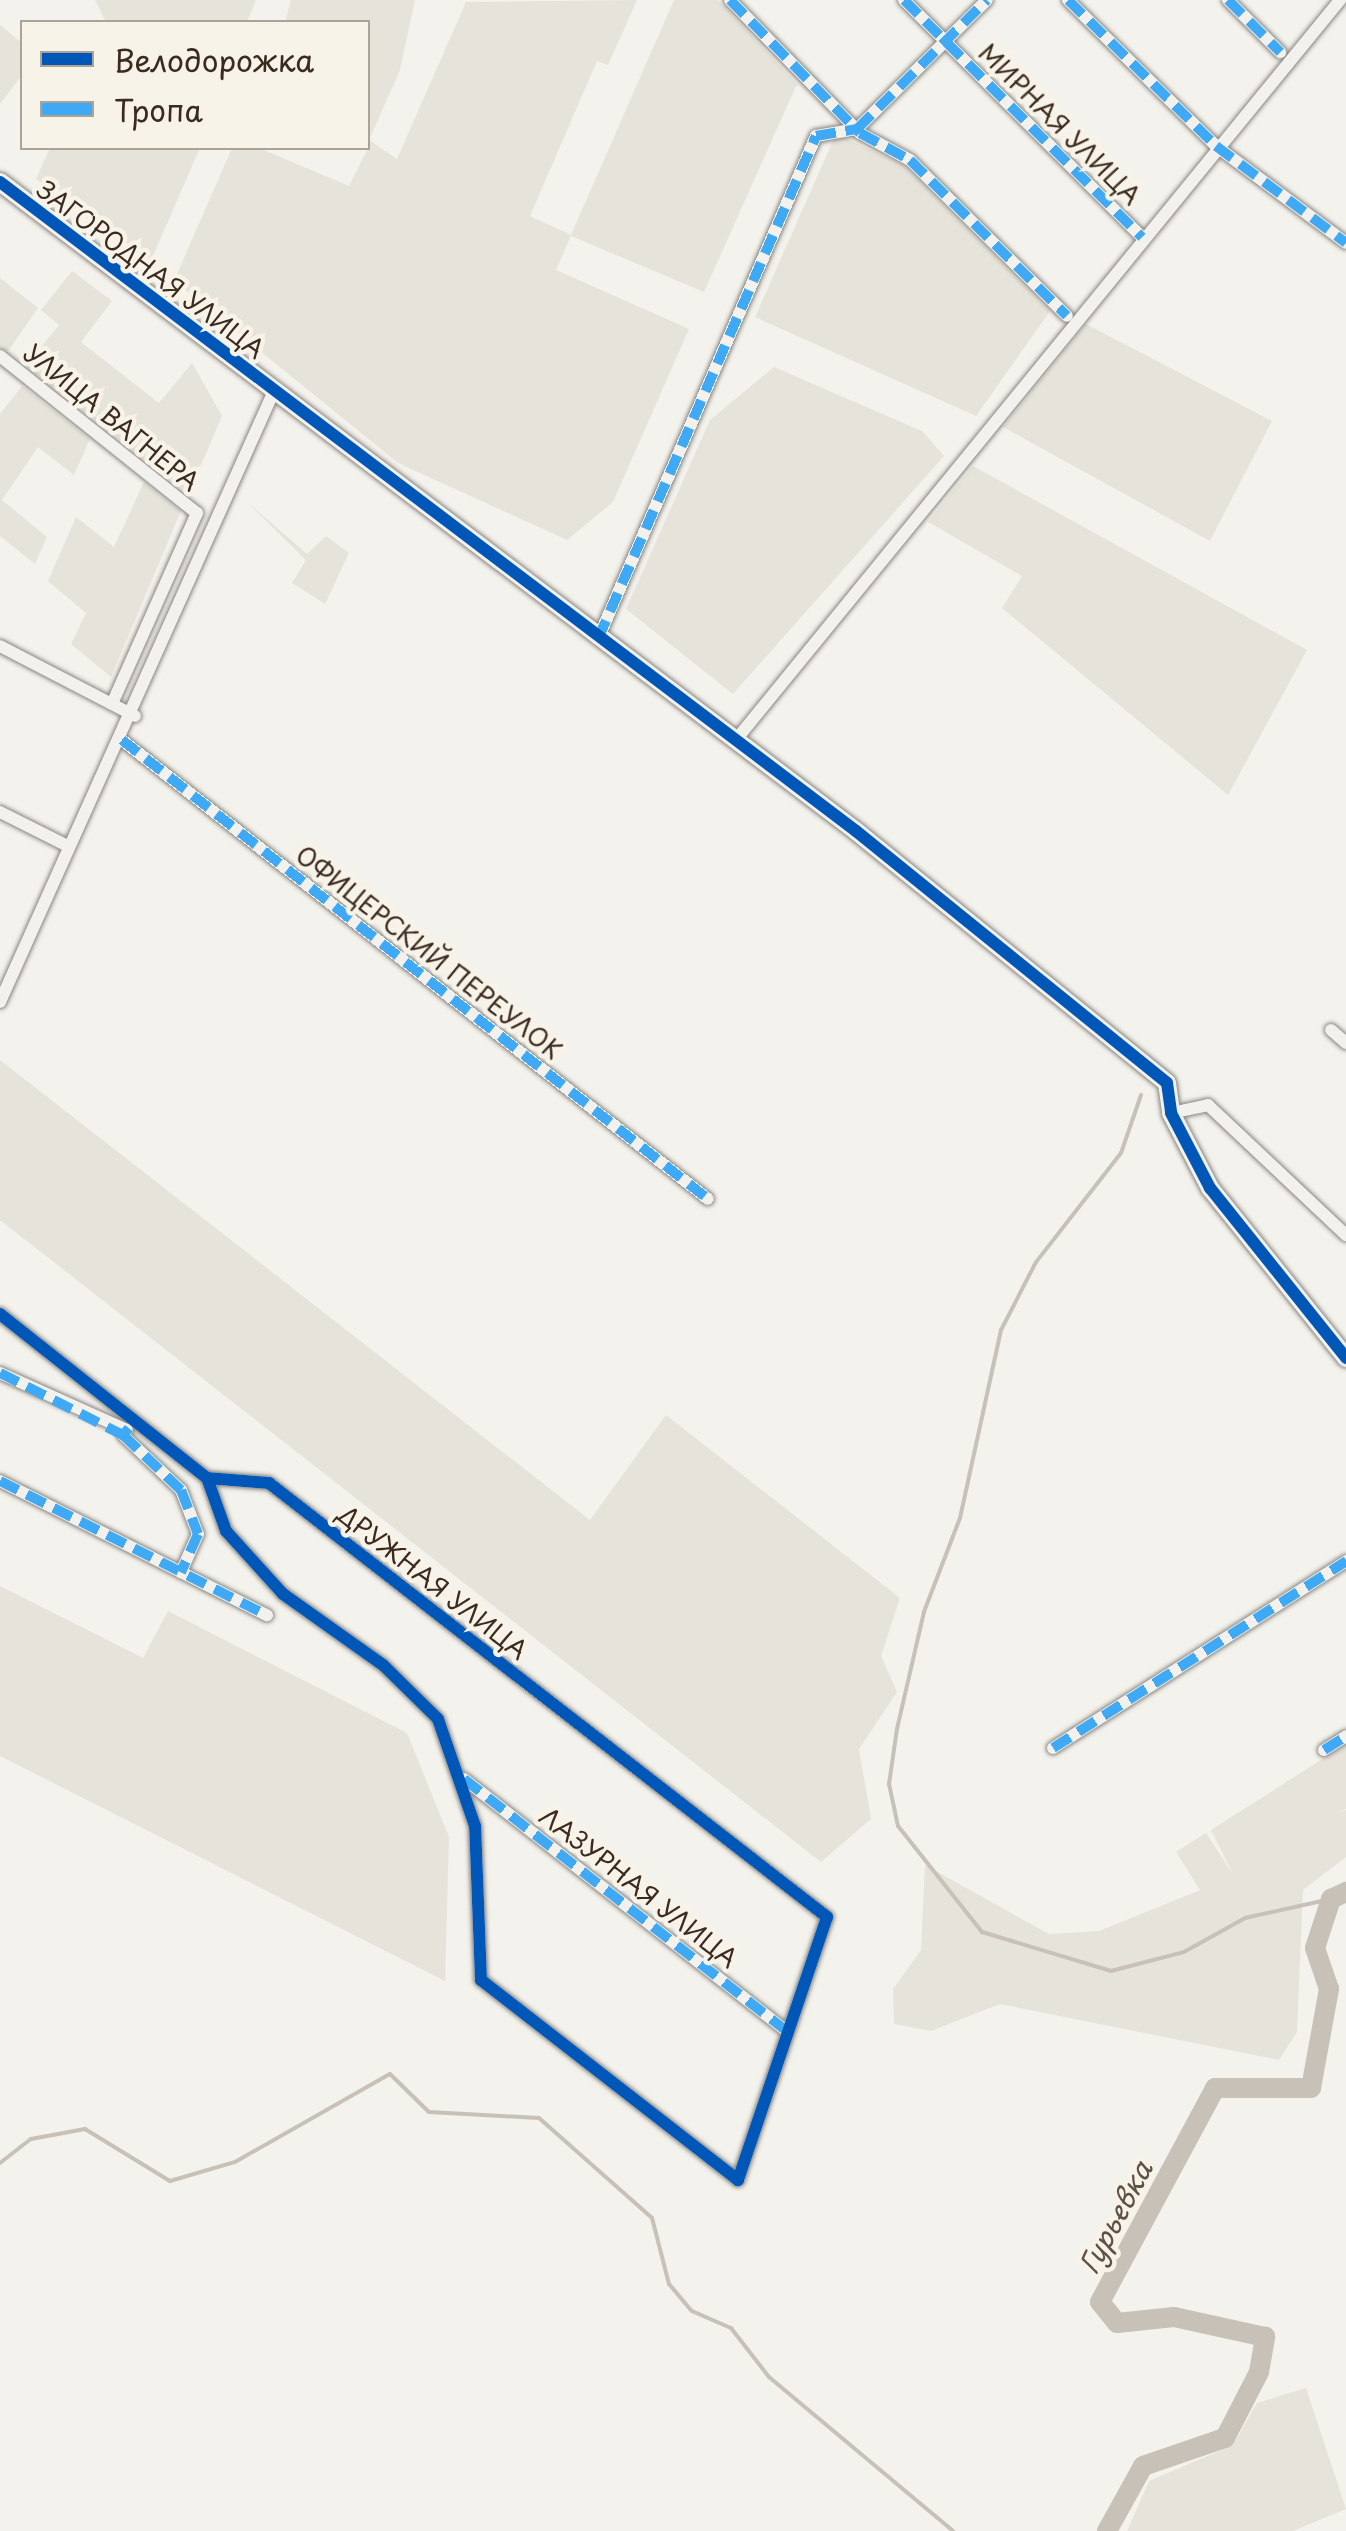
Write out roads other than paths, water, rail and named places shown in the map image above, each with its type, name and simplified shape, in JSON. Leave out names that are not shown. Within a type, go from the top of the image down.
[{"type":"street","points":[[730,0],[857,129],[910,160],[1067,316]]},
{"type":"street","name":"МИРНАЯ УЛИЦА","points":[[904,0],[1142,238]]},
{"type":"street","points":[[598,639],[816,136],[857,129],[987,0]]},
{"type":"street","points":[[1068,0],[1216,146],[1346,242]]},
{"type":"street","points":[[1228,0],[1280,52]]},
{"type":"street","points":[[735,741],[1340,0]]},
{"type":"street","name":"ЗАГОРОДНАЯ УЛИЦА","points":[[0,182],[735,741],[1167,1083],[1172,1113],[1210,1188],[1346,1358]]},
{"type":"street","name":"УЛИЦА ВАГНЕРА","points":[[0,356],[197,513],[112,704]]},
{"type":"street","points":[[0,1002],[68,846],[134,716],[274,391]]},
{"type":"street","points":[[0,646],[134,716]]},
{"type":"street","name":"ОФИЦЕРСКИЙ ПЕРЕУЛОК","points":[[122,740],[708,1199]]},
{"type":"street","points":[[0,812],[68,846]]},
{"type":"street","points":[[1331,1030],[1346,1044]]},
{"type":"street","points":[[1172,1113],[1208,1105],[1346,1235]]},
{"type":"street","points":[[0,1314],[207,1478],[226,1531],[282,1594],[382,1665],[438,1719],[464,1778]]},
{"type":"street","points":[[0,1372],[124,1434],[181,1490],[198,1534],[181,1572]]},
{"type":"street","points":[[124,1434],[135,1420]]},
{"type":"street","name":"ДРУЖНАЯ УЛИЦА","points":[[207,1478],[270,1483],[826,1917],[738,2180],[482,1980],[464,1778]]},
{"type":"street","points":[[0,1481],[267,1615]]},
{"type":"street","points":[[1054,1748],[1346,1561]]},
{"type":"street","points":[[1324,1750],[1346,1736]]},
{"type":"street","name":"ЛАЗУРНАЯ УЛИЦА","points":[[464,1778],[787,2031]]},
{"type":"waterway","points":[[1141,1095],[1121,1153],[1036,1262],[1001,1330],[960,1518],[924,1612],[897,1729],[889,1784],[898,1826],[982,1932],[1111,1971],[1184,1952],[1245,1918],[1331,1899]]},
{"type":"waterway","name":"Гурьевка","points":[[1107,2531],[1143,2466],[1225,2438],[1259,2372],[1265,2337],[1174,2317],[1117,2323],[1100,2302],[1215,2088],[1311,2088],[1329,1989],[1315,1948],[1331,1899],[1346,1892]]},
{"type":"waterway","points":[[0,2163],[31,2139],[85,2129],[170,2181],[235,2162],[390,2074],[429,2112],[539,2118],[652,2218],[669,2284],[692,2311],[731,2328],[769,2377],[953,2531]]}]
